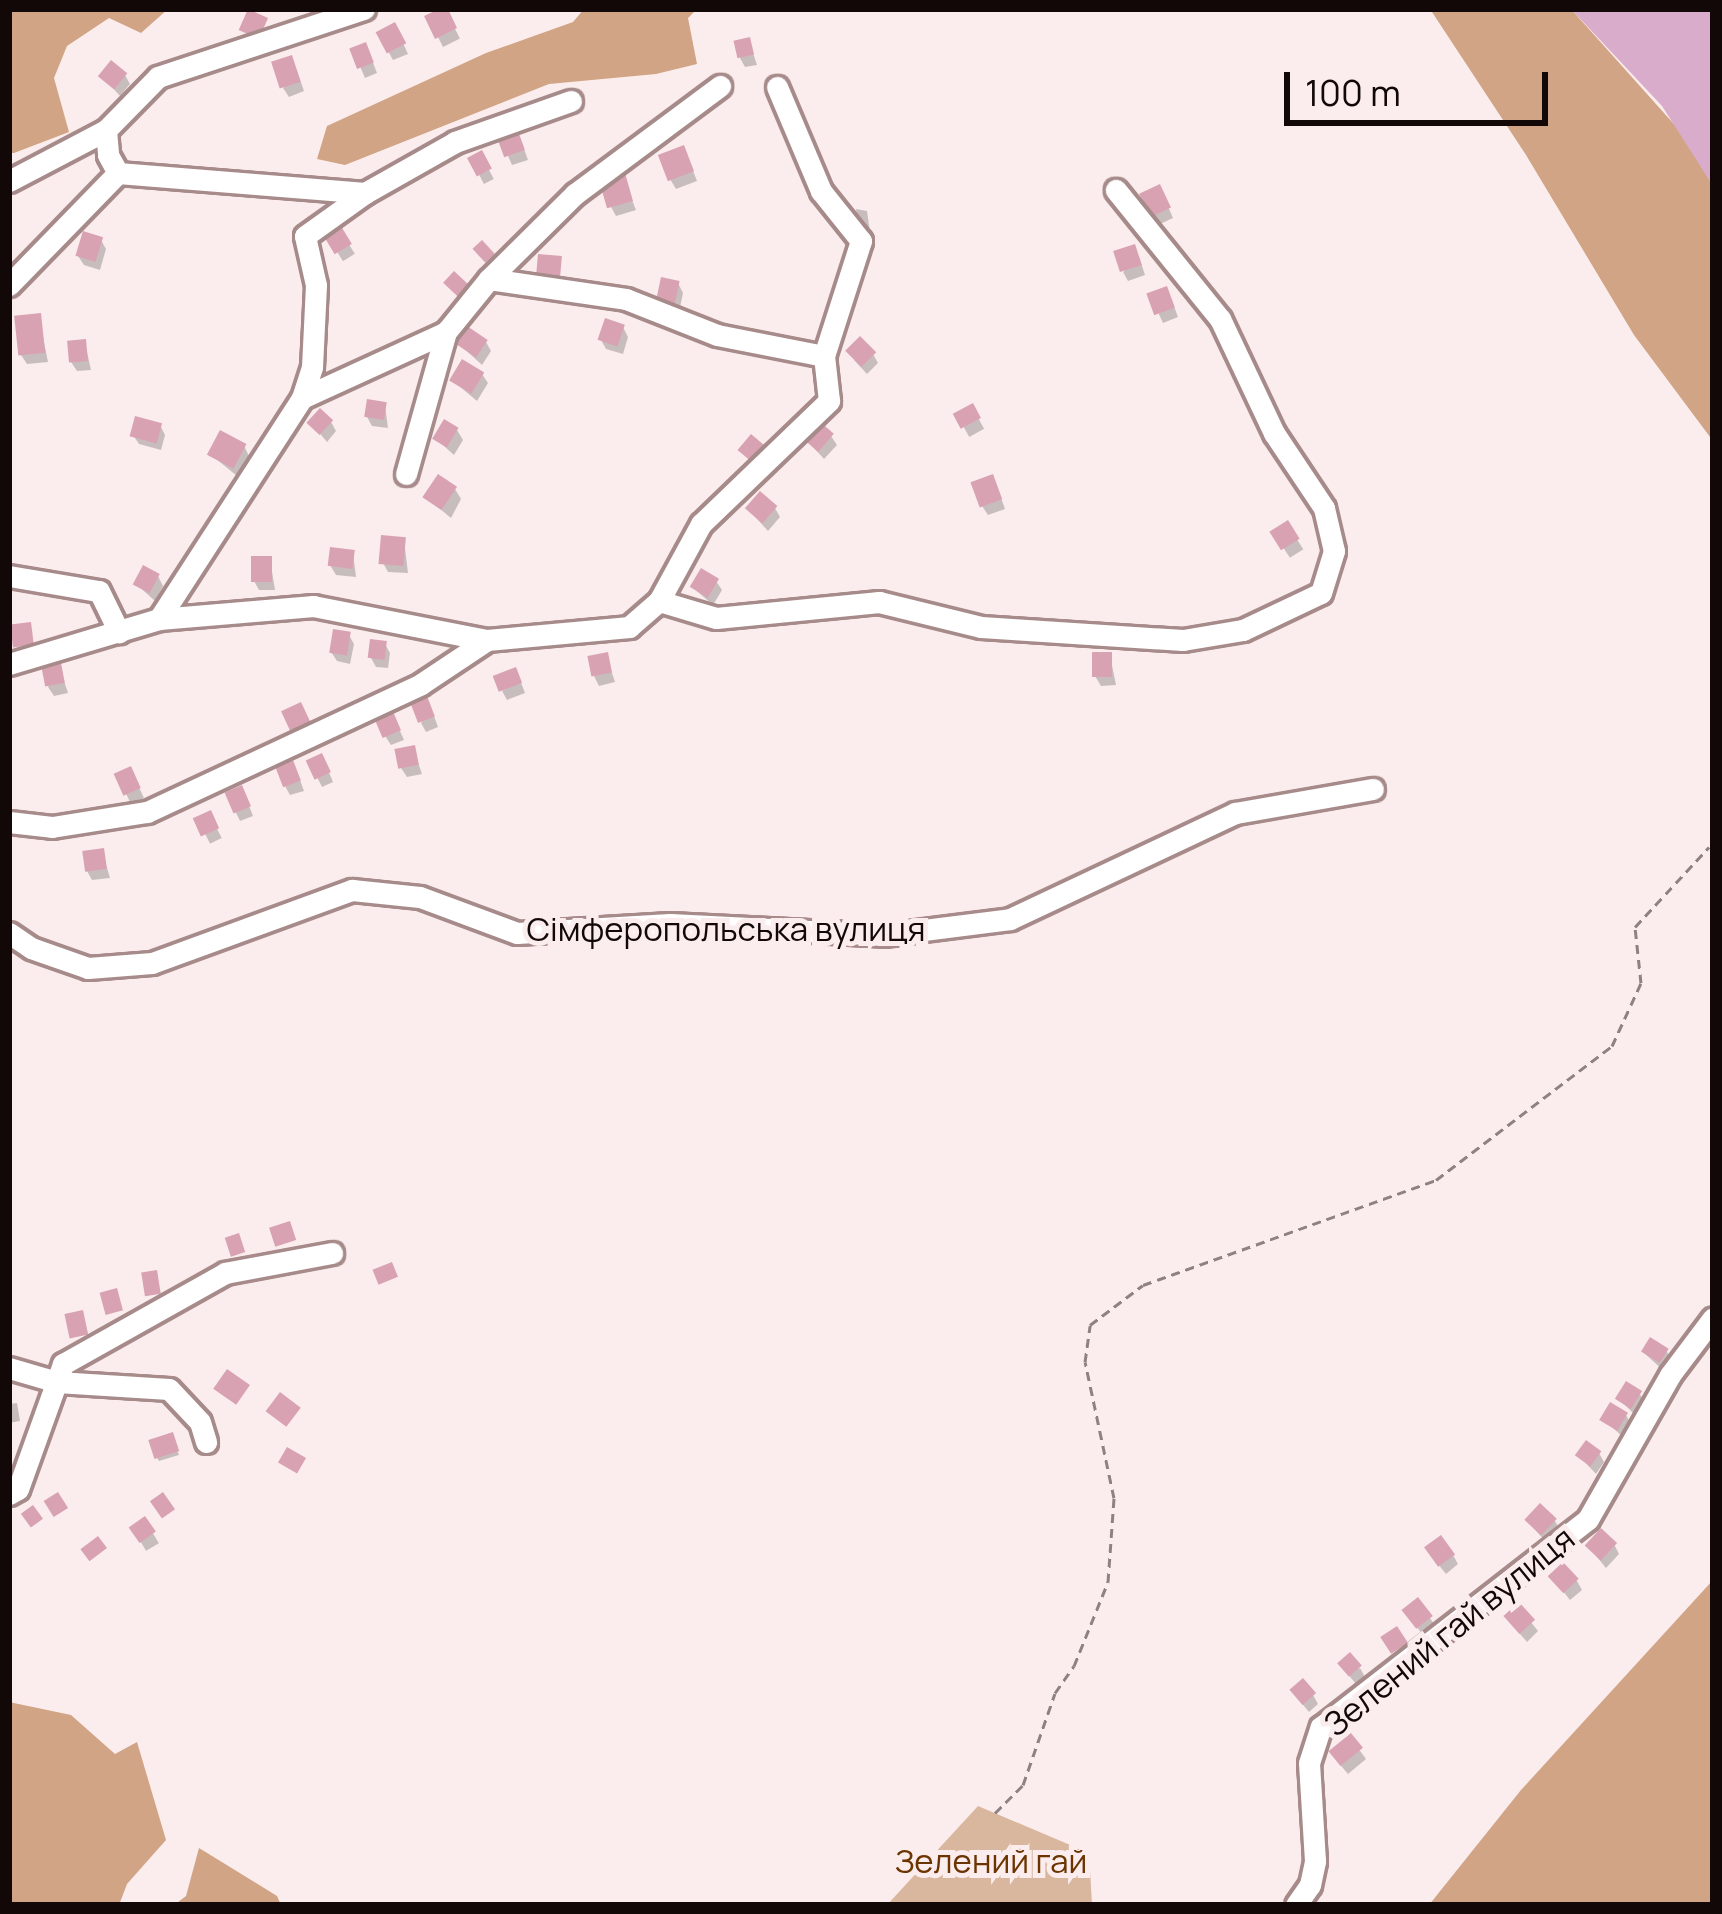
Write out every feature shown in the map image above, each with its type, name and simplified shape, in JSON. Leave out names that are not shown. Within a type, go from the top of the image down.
[{"type":"street","points":[[290,37],[315,9]]},
{"type":"street","points":[[9,181],[106,130],[158,77],[364,9]]},
{"type":"street","points":[[406,474],[446,332],[489,279],[575,194],[720,86]]},
{"type":"street","points":[[9,664],[159,619],[313,606],[487,640],[629,627],[659,601],[701,524],[829,401],[824,356],[861,241],[821,191],[777,87]]},
{"type":"street","points":[[159,619],[302,398],[312,367],[316,284],[305,236],[365,193],[455,142],[571,101]]},
{"type":"street","points":[[106,130],[108,155],[118,173]]},
{"type":"street","points":[[118,173],[365,193]]},
{"type":"street","points":[[10,283],[118,173]]},
{"type":"street","points":[[659,601],[716,618],[879,602],[981,627],[1183,640],[1243,630],[1321,593],[1334,551],[1324,508],[1274,433],[1220,319],[1116,190]]},
{"type":"street","points":[[489,279],[626,299],[717,335],[824,356]]},
{"type":"street","points":[[302,398],[446,332]]},
{"type":"street","points":[[9,576],[99,591],[119,632]]},
{"type":"street","points":[[9,822],[52,827],[147,812],[421,685],[487,640]]},
{"type":"street","name":"Сімферопольська вулиця","points":[[9,933],[31,948],[88,968],[152,963],[352,890],[421,897],[517,933],[670,924],[884,935],[1010,919],[1235,813],[1373,789]]},
{"type":"street","points":[[9,1494],[18,1489],[63,1364],[225,1273],[332,1253]]},
{"type":"street","name":"Зелений гай вулиця","points":[[1296,1905],[1310,1885],[1315,1861],[1309,1763],[1321,1727],[1588,1519],[1670,1375],[1713,1318]]},
{"type":"street","points":[[9,1367],[57,1382],[169,1389],[200,1422],[206,1442]]},
{"type":"path","points":[[995,1813],[1023,1785],[1055,1693],[1074,1666],[1108,1582],[1114,1498],[1085,1362],[1090,1324],[1143,1286],[1436,1180],[1594,1060],[1612,1046],[1641,983],[1635,927],[1709,847]]},
{"type":"green space","name":"Зелений гай","points":[[978,1806],[1089,1853],[1092,1905],[887,1905]]},
{"type":"shaded area","points":[[9,9],[168,9],[141,33],[109,18],[67,46],[54,78],[69,132],[9,153]]},
{"type":"shaded area","points":[[584,9],[697,9],[688,18],[697,64],[656,74],[549,84],[345,165],[317,159],[327,126],[486,53],[573,22]]},
{"type":"shaded area","points":[[1430,9],[1571,9],[1681,132],[1713,186],[1713,441],[1634,335],[1526,155]]},
{"type":"shaded area","points":[[1571,9],[1713,9],[1713,186],[1662,106]]},
{"type":"shaded area","points":[[1713,1580],[1713,1905],[1429,1905],[1521,1790]]},
{"type":"shaded area","points":[[9,1702],[71,1715],[115,1754],[137,1742],[166,1840],[127,1884],[119,1905],[9,1905]]},
{"type":"shaded area","points":[[199,1848],[277,1896],[281,1905],[174,1905],[186,1896]]},
{"type":"building","points":[[248,9],[268,18],[259,39],[239,30]]},
{"type":"building","points":[[448,9],[457,28],[435,39],[424,16]]},
{"type":"building","points":[[395,22],[406,43],[387,54],[376,32]]},
{"type":"building","points":[[750,37],[754,55],[737,58],[733,41]]},
{"type":"building","points":[[366,42],[374,63],[357,69],[349,48]]},
{"type":"building","points":[[292,55],[301,82],[280,88],[271,62]]},
{"type":"building","points":[[111,60],[127,73],[114,90],[98,76]]},
{"type":"building","points":[[518,131],[525,150],[504,157],[497,139]]},
{"type":"building","points":[[684,145],[694,171],[668,181],[658,155]]},
{"type":"building","points":[[482,150],[492,169],[477,177],[467,158]]},
{"type":"building","points":[[625,173],[633,201],[607,208],[599,180]]},
{"type":"building","points":[[1160,184],[1171,208],[1150,217],[1139,194]]},
{"type":"building","points":[[341,226],[352,244],[335,254],[324,236]]},
{"type":"building","points":[[83,231],[103,237],[95,262],[75,256]]},
{"type":"building","points":[[482,240],[495,254],[485,263],[472,249]]},
{"type":"building","points":[[1135,244],[1142,265],[1120,272],[1113,251]]},
{"type":"building","points":[[538,254],[562,256],[560,281],[536,279]]},
{"type":"building","points":[[454,271],[471,287],[460,298],[443,283]]},
{"type":"building","points":[[661,277],[680,281],[675,304],[656,300]]},
{"type":"building","points":[[1167,286],[1175,308],[1154,315],[1146,294]]},
{"type":"building","points":[[41,313],[45,353],[18,356],[14,316]]},
{"type":"building","points":[[605,318],[625,325],[617,347],[598,340]]},
{"type":"building","points":[[467,326],[488,340],[476,357],[455,343]]},
{"type":"building","points":[[860,336],[876,352],[861,367],[845,351]]},
{"type":"building","points":[[86,339],[88,361],[69,363],[67,341]]},
{"type":"building","points":[[462,359],[484,372],[471,394],[449,380]]},
{"type":"building","points":[[367,399],[387,402],[384,420],[364,417]]},
{"type":"building","points":[[973,403],[981,418],[961,429],[953,414]]},
{"type":"building","points":[[320,408],[333,420],[320,435],[306,423]]},
{"type":"building","points":[[135,416],[162,423],[157,444],[130,436]]},
{"type":"building","points":[[444,419],[459,428],[447,447],[432,439]]},
{"type":"building","points":[[818,420],[834,434],[818,452],[802,438]]},
{"type":"building","points":[[220,430],[246,444],[233,469],[207,455]]},
{"type":"building","points":[[751,434],[769,449],[755,465],[738,450]]},
{"type":"building","points":[[438,474],[457,487],[441,510],[422,497]]},
{"type":"building","points":[[993,474],[1002,499],[980,508],[970,482]]},
{"type":"building","points":[[760,491],[777,506],[762,523],[745,508]]},
{"type":"building","points":[[1288,520],[1300,539],[1281,550],[1269,532]]},
{"type":"building","points":[[381,535],[406,537],[403,566],[378,564]]},
{"type":"building","points":[[330,547],[355,550],[352,569],[328,566]]},
{"type":"building","points":[[251,556],[272,556],[272,582],[251,582]]},
{"type":"building","points":[[143,565],[160,574],[149,593],[133,584]]},
{"type":"building","points":[[701,568],[719,579],[708,598],[690,587]]},
{"type":"building","points":[[31,622],[34,645],[13,647],[10,625]]},
{"type":"building","points":[[333,629],[351,632],[347,656],[329,653]]},
{"type":"building","points":[[370,639],[387,641],[385,660],[368,658]]},
{"type":"building","points":[[608,652],[612,673],[591,677],[587,656]]},
{"type":"building","points":[[1092,652],[1112,652],[1112,677],[1092,677]]},
{"type":"building","points":[[61,663],[65,683],[45,686],[41,667]]},
{"type":"building","points":[[516,667],[522,683],[499,692],[493,676]]},
{"type":"building","points":[[427,696],[435,717],[418,723],[410,702]]},
{"type":"building","points":[[301,702],[311,723],[291,732],[281,711]]},
{"type":"building","points":[[392,709],[401,730],[383,738],[374,717]]},
{"type":"building","points":[[415,745],[419,765],[398,769],[394,749]]},
{"type":"building","points":[[322,753],[331,772],[315,780],[306,761]]},
{"type":"building","points":[[293,760],[301,781],[283,787],[275,767]]},
{"type":"building","points":[[131,766],[141,788],[123,796],[114,774]]},
{"type":"building","points":[[242,785],[251,806],[233,814],[225,792]]},
{"type":"building","points":[[211,810],[219,828],[201,836],[193,818]]},
{"type":"building","points":[[104,848],[107,869],[85,872],[82,851]]},
{"type":"building","points":[[290,1221],[296,1240],[275,1247],[269,1228]]},
{"type":"building","points":[[239,1233],[245,1252],[231,1257],[225,1238]]},
{"type":"building","points":[[392,1262],[398,1277],[379,1285],[373,1270]]},
{"type":"building","points":[[157,1270],[161,1294],[145,1296],[141,1273]]},
{"type":"building","points":[[117,1288],[123,1310],[106,1315],[100,1293]]},
{"type":"building","points":[[83,1310],[88,1334],[70,1338],[64,1314]]},
{"type":"building","points":[[1650,1337],[1669,1349],[1660,1363],[1641,1351]]},
{"type":"building","points":[[227,1369],[250,1385],[236,1405],[213,1389]]},
{"type":"building","points":[[1626,1381],[1642,1391],[1631,1409],[1615,1399]]},
{"type":"building","points":[[280,1392],[301,1408],[286,1427],[266,1411]]},
{"type":"building","points":[[1610,1402],[1628,1413],[1617,1431],[1599,1420]]},
{"type":"building","points":[[173,1432],[179,1451],[154,1459],[148,1440]]},
{"type":"building","points":[[1586,1440],[1601,1451],[1590,1467],[1575,1455]]},
{"type":"building","points":[[287,1447],[306,1458],[297,1474],[278,1463]]},
{"type":"building","points":[[58,1492],[68,1508],[54,1517],[44,1501]]},
{"type":"building","points":[[163,1492],[175,1509],[162,1518],[150,1501]]},
{"type":"building","points":[[1540,1503],[1557,1519],[1541,1536],[1524,1520]]},
{"type":"building","points":[[33,1505],[43,1519],[31,1528],[21,1514]]},
{"type":"building","points":[[145,1516],[156,1532],[140,1543],[129,1527]]},
{"type":"building","points":[[1601,1528],[1617,1543],[1601,1561],[1585,1546]]},
{"type":"building","points":[[1441,1535],[1455,1554],[1438,1567],[1424,1547]]},
{"type":"building","points":[[98,1536],[107,1548],[89,1561],[80,1549]]},
{"type":"building","points":[[1563,1562],[1579,1579],[1563,1593],[1548,1576]]},
{"type":"building","points":[[1418,1597],[1433,1616],[1416,1629],[1401,1610]]},
{"type":"building","points":[[1519,1602],[1535,1620],[1519,1634],[1503,1616]]},
{"type":"building","points":[[1397,1626],[1408,1643],[1391,1654],[1380,1637]]},
{"type":"building","points":[[1350,1652],[1362,1666],[1349,1677],[1337,1663]]},
{"type":"building","points":[[1303,1678],[1316,1693],[1303,1705],[1289,1690]]},
{"type":"building","points":[[1351,1733],[1363,1748],[1340,1766],[1328,1751]]}]
